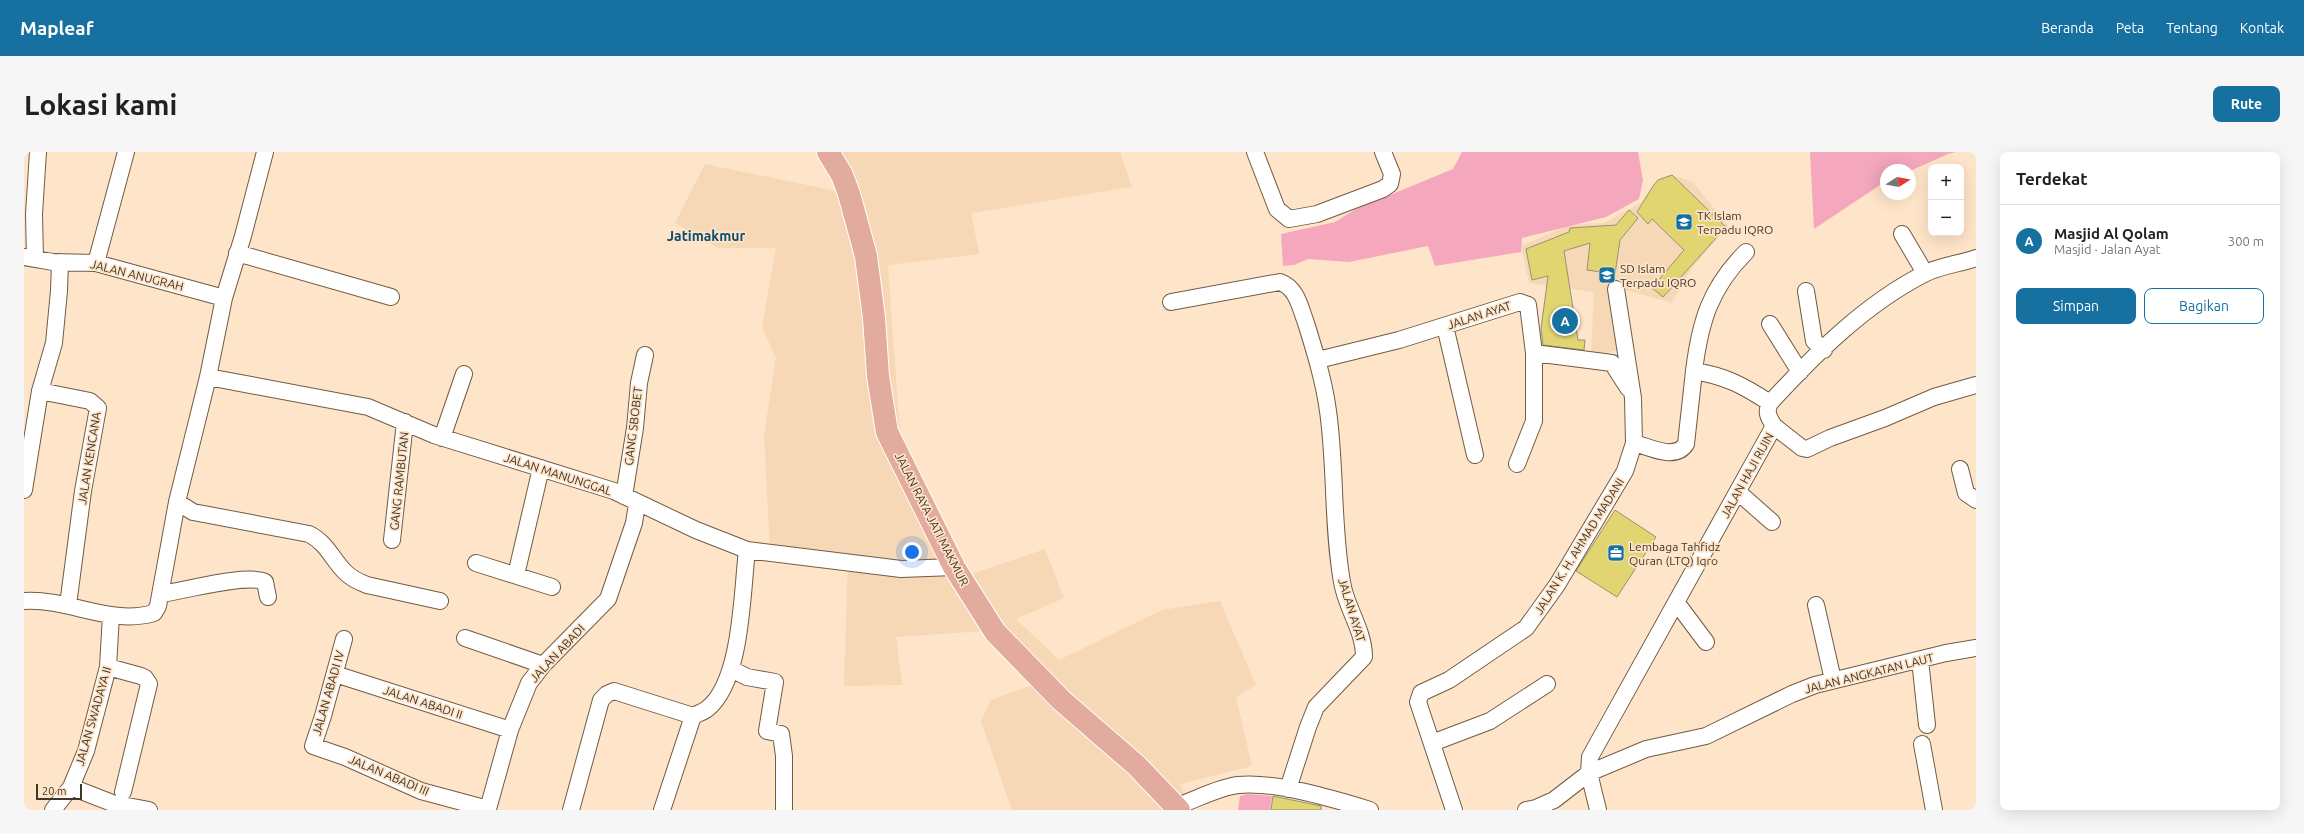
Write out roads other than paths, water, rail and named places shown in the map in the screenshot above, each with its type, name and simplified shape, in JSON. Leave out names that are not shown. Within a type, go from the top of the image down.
[{"type":"main road","name":"JALAN RAYA JATI MAKMUR","points":[[828,152],[842,175],[849,194],[866,256],[874,318],[878,376],[888,432],[954,567],[995,632],[1061,700],[1136,765],[1178,808]]},
{"type":"street","points":[[29,258],[34,214],[38,152]]},
{"type":"street","points":[[96,263],[126,152]]},
{"type":"street","points":[[24,601],[68,605],[111,615],[141,616],[154,613],[161,594],[176,502],[208,377],[224,298],[266,152]]},
{"type":"street","points":[[1255,152],[1276,208],[1289,219],[1317,214],[1383,189],[1390,184],[1392,174],[1383,152]]},
{"type":"street","points":[[1902,234],[1925,273]]},
{"type":"street","points":[[1634,443],[1674,453],[1682,450],[1686,444],[1694,371],[1702,322],[1710,302],[1730,268],[1746,252]]},
{"type":"street","points":[[237,253],[391,297]]},
{"type":"street","name":"JALAN ANUGRAH","points":[[29,258],[60,262],[96,263],[224,298]]},
{"type":"street","points":[[1694,371],[1728,379],[1742,385],[1770,404],[1800,372],[1889,294],[1925,273],[1976,258]]},
{"type":"street","points":[[24,490],[40,391],[54,343],[60,262]]},
{"type":"street","name":"JALAN AYAT","points":[[1171,302],[1280,282],[1289,285],[1294,292],[1318,360],[1328,411],[1342,584],[1363,642],[1364,657],[1316,707],[1288,789]]},
{"type":"street","name":"JALAN K. H. AHMAD MADANI","points":[[1454,810],[1418,702],[1421,693],[1450,680],[1526,628],[1558,584],[1625,471],[1634,443],[1633,398],[1616,289]]},
{"type":"street","points":[[1806,291],[1814,341],[1824,350]]},
{"type":"street","name":"JALAN AYAT","points":[[1318,360],[1399,340],[1524,302],[1528,305],[1534,353],[1534,421],[1517,464]]},
{"type":"street","points":[[1770,324],[1800,372]]},
{"type":"street","points":[[1445,326],[1475,455]]},
{"type":"street","points":[[1534,353],[1612,363],[1633,398]]},
{"type":"street","name":"GANG SBOBET","points":[[631,500],[639,383],[645,355]]},
{"type":"street","points":[[442,438],[464,374]]},
{"type":"street","name":"JALAN MANUNGGAL","points":[[208,377],[368,407],[442,438],[590,482],[696,530],[747,550],[901,569],[954,567]]},
{"type":"street","points":[[1774,426],[1802,448],[1807,448],[1885,418],[1934,397],[1976,385]]},
{"type":"street","name":"JALAN KENCANA","points":[[40,391],[90,401],[98,408],[83,490],[68,605]]},
{"type":"street","name":"JALAN HAJI RIJIN","points":[[1589,773],[1590,757],[1774,426],[1768,415],[1767,408],[1770,404]]},
{"type":"street","name":"GANG RAMBUTAN","points":[[392,540],[405,422]]},
{"type":"street","points":[[516,575],[542,468]]},
{"type":"street","points":[[1960,469],[1966,492],[1976,500]]},
{"type":"street","points":[[1738,492],[1772,522]]},
{"type":"street","name":"JALAN ABADI","points":[[488,808],[510,730],[529,682],[543,665],[608,599],[634,523],[631,500]]},
{"type":"street","points":[[176,502],[194,512],[309,534],[320,540],[345,572],[357,581],[367,585],[440,601]]},
{"type":"street","points":[[571,810],[601,700],[607,694],[614,691],[693,716],[707,709],[718,696],[731,669],[735,652],[747,550]]},
{"type":"street","points":[[476,563],[552,586]]},
{"type":"street","points":[[161,594],[243,579],[260,579],[265,582],[268,597]]},
{"type":"street","points":[[1676,602],[1706,642]]},
{"type":"street","points":[[1816,605],[1833,680]]},
{"type":"street","name":"JALAN SWADAYA II","points":[[53,810],[71,787],[86,751],[108,668],[111,615]]},
{"type":"street","points":[[465,638],[543,665]]},
{"type":"street","name":"JALAN ABADI IV","points":[[313,746],[344,639]]},
{"type":"street","name":"JALAN ANGKATAN LAUT","points":[[1526,810],[1536,808],[1554,800],[1589,773],[1646,749],[1706,736],[1792,694],[1833,680],[1976,648]]},
{"type":"street","points":[[1920,660],[1927,725]]},
{"type":"street","points":[[108,668],[141,676],[145,678],[149,684],[123,792]]},
{"type":"street","points":[[731,669],[747,677],[775,682],[767,731],[782,734],[784,756],[784,810]]},
{"type":"street","name":"JALAN ABADI II","points":[[335,674],[510,730]]},
{"type":"street","points":[[1432,744],[1490,721],[1547,684]]},
{"type":"street","points":[[662,810],[693,716]]},
{"type":"street","points":[[1922,744],[1934,810]]},
{"type":"street","name":"JALAN ABADI III","points":[[313,746],[345,757],[421,791],[488,808]]},
{"type":"street","points":[[1589,773],[1598,810]]},
{"type":"street","points":[[1178,808],[1236,785],[1253,785],[1288,789],[1369,810]]},
{"type":"street","points":[[71,787],[111,807],[149,810]]},
{"type":"place","name":"TK Islam Terpadu IQRO","points":[[1684,222]]},
{"type":"place","name":"SD Islam Terpadu IQRO","points":[[1607,275]]},
{"type":"place","name":"Masjid Al Qolam","points":[[1565,321]]},
{"type":"place","name":"Lembaga Tahfidz Quran (LTQ) Iqro","points":[[1616,553]]},
{"type":"district","name":"Jatimakmur","points":[[706,236]]}]
